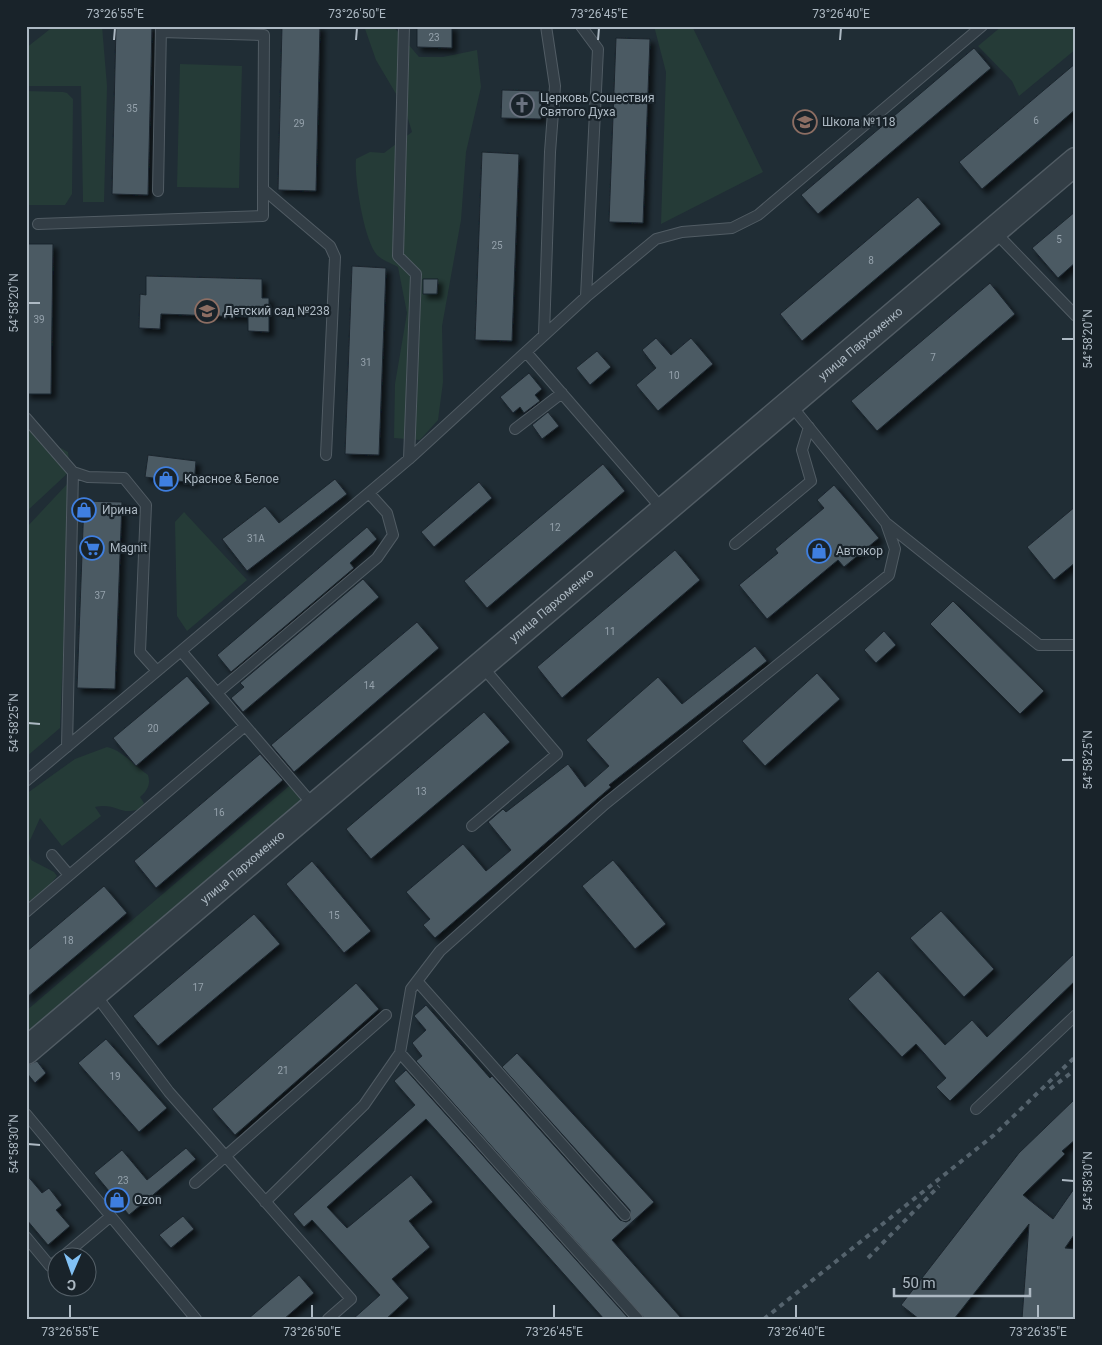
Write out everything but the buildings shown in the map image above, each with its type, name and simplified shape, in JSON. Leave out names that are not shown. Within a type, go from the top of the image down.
[{"type":"street","name":"улица Пархоменко","points":[[26,1050],[1076,161]]},
{"type":"lane","points":[[404,26],[398,256],[416,274],[409,459]]},
{"type":"lane","points":[[544,336],[550,152],[555,86],[546,26]]},
{"type":"lane","points":[[581,26],[598,49],[586,297]]},
{"type":"lane","points":[[26,781],[409,459],[586,297],[656,239],[682,232],[732,228],[758,215],[982,26]]},
{"type":"lane","points":[[38,224],[263,216],[264,36],[161,29],[158,191]]},
{"type":"lane","points":[[263,189],[330,246],[335,257],[326,455]]},
{"type":"lane","points":[[994,230],[1076,316]]},
{"type":"lane","points":[[526,352],[663,511]]},
{"type":"lane","points":[[515,429],[562,393]]},
{"type":"lane","points":[[790,403],[886,522],[1039,645],[1076,645]]},
{"type":"lane","points":[[26,418],[73,472],[88,477],[124,478],[146,506],[140,652],[157,671]]},
{"type":"lane","points":[[735,544],[811,481],[802,450],[809,427]]},
{"type":"lane","points":[[67,747],[73,472]]},
{"type":"lane","points":[[217,693],[377,558],[392,535],[387,513],[369,493]]},
{"type":"lane","points":[[265,1202],[364,1105],[400,1053],[411,989],[440,951],[605,804],[889,575],[895,549],[886,522]]},
{"type":"lane","points":[[181,651],[314,806]]},
{"type":"lane","points":[[472,826],[557,754],[481,665]]},
{"type":"lane","points":[[26,912],[245,726]]},
{"type":"lane","points":[[52,855],[69,875]]},
{"type":"lane","points":[[417,981],[625,1215]]},
{"type":"lane","points":[[94,993],[169,1092],[351,1299],[328,1319]]},
{"type":"lane","points":[[976,1109],[1076,1015]]},
{"type":"lane","points":[[195,1183],[386,1016]]},
{"type":"lane","points":[[400,1053],[638,1319]]},
{"type":"lane","points":[[26,1114],[196,1319]]},
{"type":"lane","points":[[73,1248],[111,1216]]},
{"type":"lane","points":[[26,1237],[48,1264]]},
{"type":"green space","points":[[54,26],[102,26],[107,86],[104,202],[83,202],[81,86],[26,86],[26,48]]},
{"type":"green space","points":[[364,26],[393,26],[419,57],[443,57],[477,50],[481,87],[466,152],[461,220],[442,326],[443,382],[438,420],[420,440],[394,438],[395,384],[407,313],[398,267],[377,255],[368,237],[358,194],[356,168],[356,159],[370,152],[384,153],[412,132],[405,109],[376,60]]},
{"type":"green space","points":[[654,26],[692,26],[763,172],[661,224],[666,72]]},
{"type":"green space","points":[[1002,26],[1076,26],[1076,49],[1019,96],[1012,81],[978,46]]},
{"type":"green space","points":[[180,64],[242,66],[239,188],[177,187]]},
{"type":"green space","points":[[26,91],[63,92],[73,99],[72,194],[65,205],[26,205]]},
{"type":"green space","points":[[26,429],[68,452],[70,471],[26,512]]},
{"type":"green space","points":[[70,481],[60,728],[26,757],[26,528]]},
{"type":"green space","points":[[184,512],[247,580],[187,631],[177,616],[175,522]]},
{"type":"green space","points":[[107,747],[123,755],[148,775],[148,788],[140,797],[144,803],[140,809],[133,811],[108,806],[95,807],[101,816],[62,846],[40,818],[27,847],[31,860],[54,872],[57,876],[48,887],[26,904],[26,794],[75,759]]},
{"type":"green space","points":[[289,786],[305,803],[26,1038],[26,1011]]},
{"type":"railway","points":[[764,1319],[994,1135],[1076,1056]]},
{"type":"railway","points":[[1050,1089],[1076,1069]]},
{"type":"railway","points":[[868,1258],[939,1186]]},
{"type":"place","name":"Церковь Сошествия Святого Духа","points":[[522,105]]},
{"type":"place","name":"Школа №118","points":[[805,122]]},
{"type":"place","name":"Детский сад №238","points":[[207,311]]},
{"type":"place","name":"Красное & Белое","points":[[166,479]]},
{"type":"place","name":"Ирина","points":[[84,510]]},
{"type":"place","name":"Magnit","points":[[92,548]]},
{"type":"place","name":"Автокор","points":[[819,551]]},
{"type":"place","name":"Ozon","points":[[117,1200]]}]
